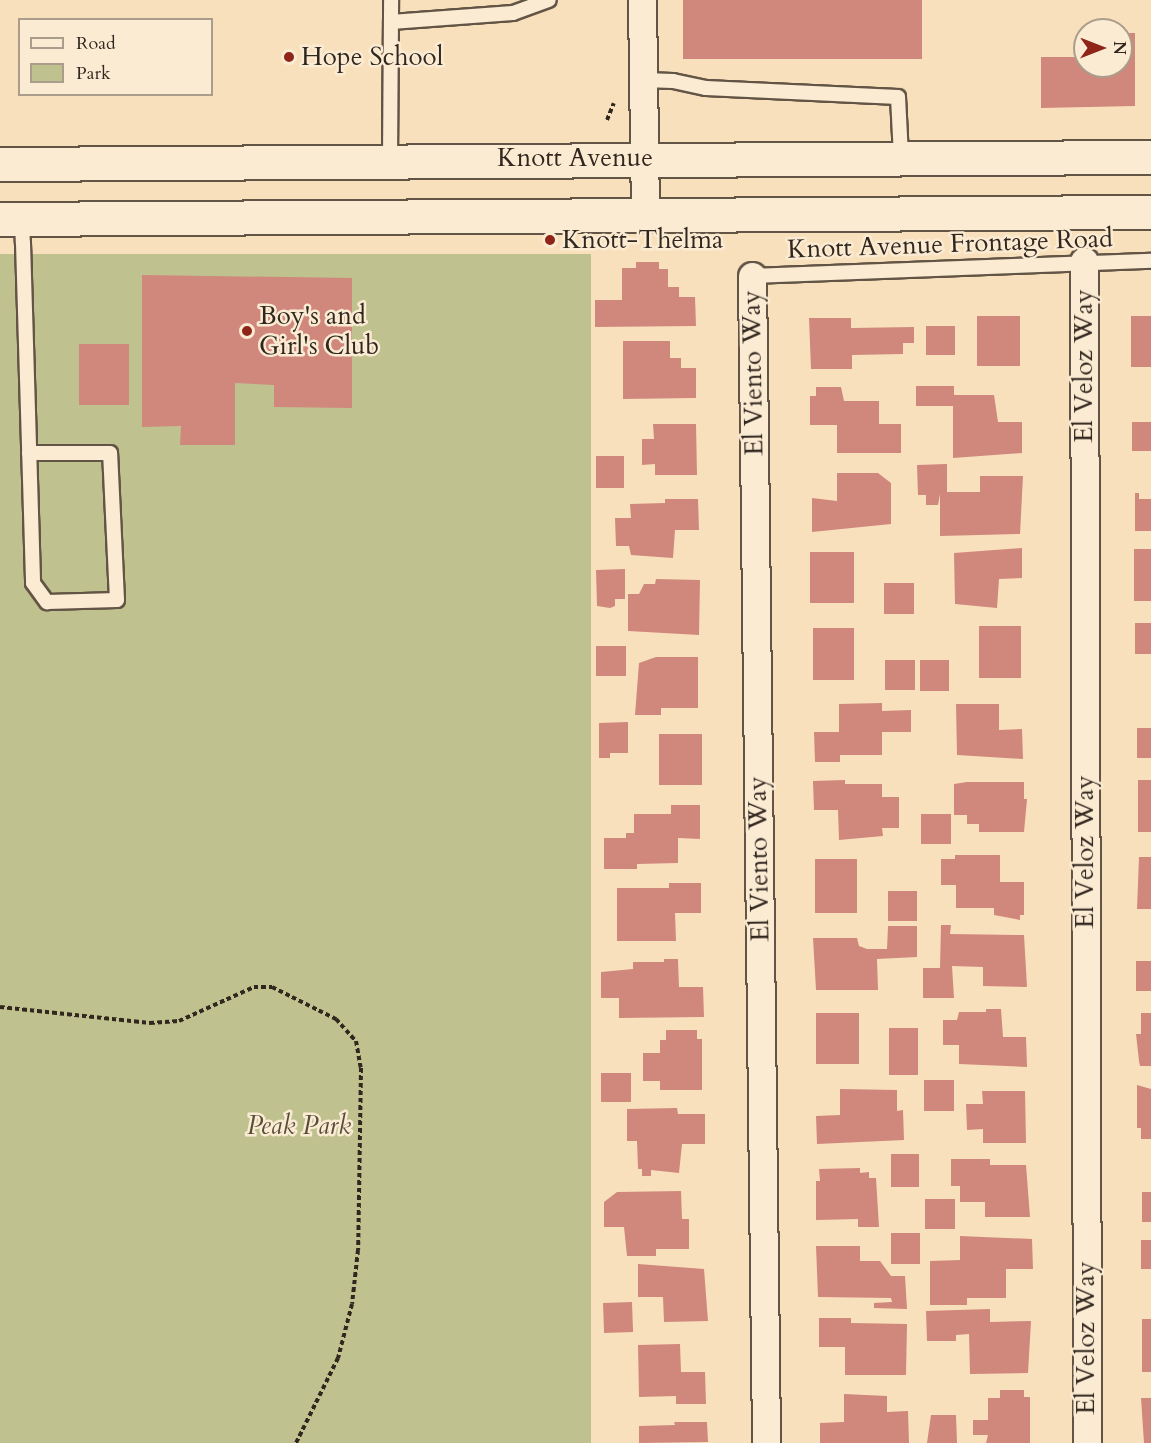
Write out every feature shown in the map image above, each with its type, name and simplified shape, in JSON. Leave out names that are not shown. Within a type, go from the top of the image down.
[{"type":"main road","name":"Knott Avenue","points":[[0,164],[390,159],[1151,157]]},
{"type":"main road","points":[[11,219],[1151,212]]},
{"type":"street","points":[[642,0],[645,215]]},
{"type":"street","name":"El Veloz Way","points":[[1084,261],[1087,1443]]},
{"type":"street","name":"El Viento Way","points":[[752,276],[766,1443]]},
{"type":"lane","points":[[390,159],[391,0]]},
{"type":"lane","points":[[391,22],[513,13],[549,0]]},
{"type":"lane","points":[[643,80],[673,81],[706,88],[898,97],[901,157]]},
{"type":"lane","points":[[11,219],[29,453],[33,583],[47,602],[117,600],[110,453],[29,453]]},
{"type":"lane","name":"Knott Avenue Frontage Road","points":[[752,276],[1084,261],[1151,261]]},
{"type":"path","points":[[0,1007],[150,1023],[178,1021],[254,987],[272,987],[336,1019],[356,1041],[361,1068],[358,1250],[352,1304],[338,1358],[296,1443]]},
{"type":"green space","name":"Peak Park","points":[[0,254],[591,254],[591,1443],[0,1443]]},
{"type":"building","points":[[683,0],[922,0],[922,59],[683,59]]},
{"type":"building","points":[[1133,33],[1135,33],[1135,106],[1041,108],[1041,57],[1073,57],[1073,78],[1133,78]]},
{"type":"building","points":[[636,262],[659,262],[659,269],[668,269],[668,287],[679,287],[679,297],[695,297],[696,326],[595,327],[595,300],[622,300],[622,268],[636,268]]},
{"type":"building","name":"Boy's and Girl's Club","points":[[142,275],[352,278],[352,408],[274,407],[274,385],[235,383],[235,445],[180,445],[181,426],[142,427]]},
{"type":"building","points":[[977,316],[1020,316],[1020,366],[977,366]]},
{"type":"building","points":[[1131,316],[1151,316],[1151,367],[1131,367]]},
{"type":"building","points":[[809,318],[851,318],[851,328],[914,327],[914,343],[903,343],[903,354],[852,355],[852,369],[811,369]]},
{"type":"building","points":[[926,326],[955,326],[955,355],[926,355]]},
{"type":"building","points":[[623,341],[670,341],[670,358],[681,358],[681,368],[696,368],[696,398],[623,399]]},
{"type":"building","points":[[79,344],[129,344],[129,405],[79,405]]},
{"type":"building","points":[[916,386],[954,386],[954,395],[994,395],[998,422],[1022,422],[1022,453],[953,458],[953,406],[916,406]]},
{"type":"building","points":[[816,387],[841,387],[844,401],[879,401],[879,424],[901,424],[901,453],[837,453],[837,425],[810,425],[810,396],[816,396]]},
{"type":"building","points":[[1132,422],[1151,422],[1151,451],[1132,451]]},
{"type":"building","points":[[653,424],[696,424],[697,475],[655,475],[655,464],[642,465],[642,439],[654,439]]},
{"type":"building","points":[[596,456],[624,456],[624,488],[596,488]]},
{"type":"building","points":[[947,464],[947,492],[980,492],[980,476],[1023,476],[1020,534],[940,536],[940,494],[938,505],[926,505],[926,495],[918,495],[917,465]]},
{"type":"building","points":[[837,473],[878,473],[891,483],[891,524],[812,532],[812,498],[837,501]]},
{"type":"building","points":[[1135,493],[1139,493],[1139,499],[1151,499],[1151,531],[1135,531]]},
{"type":"building","points":[[665,499],[698,499],[699,530],[675,530],[673,558],[631,555],[629,546],[616,546],[615,518],[631,518],[630,504],[665,503]]},
{"type":"building","points":[[1022,548],[1022,578],[999,579],[997,608],[955,604],[954,553]]},
{"type":"building","points":[[1134,549],[1151,549],[1151,601],[1134,601]]},
{"type":"building","points":[[810,552],[854,552],[854,603],[810,603]]},
{"type":"building","points":[[625,569],[625,599],[615,599],[615,606],[610,608],[597,606],[596,570]]},
{"type":"building","points":[[656,579],[700,580],[699,635],[628,631],[628,594],[639,594],[644,584],[655,584]]},
{"type":"building","points":[[884,583],[914,583],[914,614],[884,614]]},
{"type":"building","points":[[1135,623],[1151,623],[1151,654],[1135,654]]},
{"type":"building","points":[[979,626],[1021,626],[1021,678],[979,678]]},
{"type":"building","points":[[813,628],[854,628],[854,680],[813,680]]},
{"type":"building","points":[[596,646],[626,646],[626,676],[596,676]]},
{"type":"building","points":[[656,657],[698,657],[698,708],[661,708],[661,715],[635,715],[639,663]]},
{"type":"building","points":[[885,660],[915,660],[915,690],[885,690]]},
{"type":"building","points":[[920,660],[949,660],[949,691],[920,691]]},
{"type":"building","points":[[882,703],[882,711],[911,710],[911,732],[882,732],[882,755],[840,755],[840,762],[815,762],[814,732],[839,732],[839,704]]},
{"type":"building","points":[[956,704],[999,704],[999,730],[1022,729],[1023,759],[957,755]]},
{"type":"building","points":[[628,722],[628,753],[610,753],[610,758],[599,758],[599,723]]},
{"type":"building","points":[[1137,728],[1151,728],[1151,758],[1137,758]]},
{"type":"building","points":[[659,734],[702,734],[702,785],[659,785]]},
{"type":"building","points":[[845,780],[845,784],[882,784],[882,797],[899,797],[899,828],[882,828],[883,836],[839,840],[838,810],[814,810],[813,781]]},
{"type":"building","points":[[1138,780],[1151,780],[1151,832],[1138,832]]},
{"type":"building","points":[[1024,782],[1024,799],[1027,799],[1024,832],[979,832],[979,824],[967,824],[967,815],[954,815],[954,784]]},
{"type":"building","points":[[671,805],[700,805],[700,839],[678,838],[678,863],[637,864],[637,869],[604,869],[604,838],[626,838],[626,833],[634,833],[634,814],[671,814]]},
{"type":"building","points":[[921,814],[951,814],[951,844],[921,844]]},
{"type":"building","points":[[955,855],[1000,855],[1000,882],[1024,882],[1024,915],[1020,915],[1020,920],[994,915],[994,908],[956,908],[956,885],[941,885],[941,859],[955,859]]},
{"type":"building","points":[[1139,857],[1151,857],[1151,909],[1137,909]]},
{"type":"building","points":[[815,859],[857,859],[857,913],[815,913]]},
{"type":"building","points":[[669,883],[701,883],[701,913],[675,913],[676,941],[617,941],[617,888],[669,888]]},
{"type":"building","points":[[888,891],[917,891],[917,921],[888,921]]},
{"type":"building","points":[[941,925],[951,925],[950,934],[1024,935],[1027,987],[983,986],[983,967],[952,966],[954,998],[923,998],[923,968],[940,968]]},
{"type":"building","points":[[888,926],[917,926],[917,957],[877,959],[878,990],[816,990],[813,938],[857,938],[859,946],[867,949],[887,949]]},
{"type":"building","points":[[664,959],[678,959],[679,987],[703,987],[704,1017],[619,1018],[619,998],[601,998],[601,972],[633,969],[633,962],[664,962]]},
{"type":"building","points":[[1136,961],[1151,961],[1151,991],[1136,991]]},
{"type":"building","points":[[986,1009],[1001,1009],[1003,1037],[1026,1037],[1027,1067],[959,1064],[959,1045],[943,1045],[943,1020],[957,1020],[959,1012],[986,1012]]},
{"type":"building","points":[[816,1013],[859,1013],[859,1064],[816,1064]]},
{"type":"building","points":[[1141,1013],[1151,1013],[1151,1066],[1140,1066],[1139,1061],[1136,1034],[1141,1034]]},
{"type":"building","points":[[889,1028],[918,1028],[918,1075],[889,1075]]},
{"type":"building","points":[[666,1030],[697,1030],[697,1039],[702,1039],[702,1090],[660,1090],[660,1081],[643,1081],[643,1053],[660,1053],[660,1040],[666,1040]]},
{"type":"building","points":[[601,1073],[631,1073],[631,1102],[601,1102]]},
{"type":"building","points":[[924,1080],[954,1080],[954,1111],[924,1111]]},
{"type":"building","points":[[1137,1085],[1151,1089],[1151,1139],[1141,1139],[1141,1128],[1137,1128]]},
{"type":"building","points":[[840,1089],[897,1090],[897,1111],[903,1110],[904,1140],[817,1144],[816,1116],[840,1115]]},
{"type":"building","points":[[982,1091],[1025,1091],[1026,1143],[983,1143],[983,1129],[967,1130],[966,1104],[983,1104]]},
{"type":"building","points":[[677,1108],[678,1114],[705,1114],[705,1144],[682,1144],[679,1173],[651,1170],[651,1176],[642,1176],[642,1169],[638,1169],[637,1141],[627,1141],[627,1109]]},
{"type":"building","points":[[891,1154],[919,1154],[919,1187],[891,1187]]},
{"type":"building","points":[[951,1159],[990,1159],[990,1165],[1026,1165],[1030,1217],[985,1217],[985,1202],[960,1202],[960,1186],[951,1186]]},
{"type":"building","points":[[860,1168],[860,1173],[869,1172],[869,1178],[876,1178],[879,1227],[858,1227],[858,1219],[816,1220],[816,1181],[820,1181],[819,1169]]},
{"type":"building","points":[[681,1191],[682,1219],[689,1219],[689,1249],[656,1249],[656,1256],[627,1256],[624,1227],[604,1227],[604,1202],[617,1192]]},
{"type":"building","points":[[1142,1192],[1151,1192],[1151,1222],[1142,1222]]},
{"type":"building","points":[[925,1199],[955,1199],[955,1229],[925,1229]]},
{"type":"building","points":[[891,1233],[920,1233],[920,1264],[891,1264]]},
{"type":"building","points":[[960,1236],[1032,1239],[1033,1269],[1006,1269],[1006,1298],[967,1298],[967,1305],[930,1305],[930,1261],[960,1260]]},
{"type":"building","points":[[1141,1240],[1151,1240],[1151,1269],[1141,1269]]},
{"type":"building","points":[[816,1246],[860,1246],[860,1261],[880,1261],[891,1276],[905,1276],[907,1309],[874,1308],[874,1303],[892,1302],[891,1298],[818,1297]]},
{"type":"building","points":[[638,1264],[704,1269],[708,1321],[664,1322],[663,1297],[638,1297]]},
{"type":"building","points":[[632,1302],[633,1332],[604,1333],[603,1303]]},
{"type":"building","points":[[990,1309],[990,1322],[1031,1321],[1028,1373],[970,1374],[969,1334],[956,1335],[956,1341],[927,1341],[926,1311]]},
{"type":"building","points":[[819,1318],[851,1318],[851,1323],[907,1324],[906,1375],[845,1375],[845,1347],[819,1347]]},
{"type":"building","points":[[1142,1319],[1151,1319],[1151,1372],[1142,1372]]},
{"type":"building","points":[[680,1344],[681,1372],[705,1372],[706,1404],[676,1404],[676,1396],[639,1397],[638,1345]]},
{"type":"building","points":[[1000,1390],[1024,1390],[1024,1397],[1030,1397],[1030,1443],[986,1443],[988,1435],[973,1435],[973,1420],[988,1420],[988,1398],[1000,1398]]},
{"type":"building","points":[[844,1394],[887,1396],[887,1412],[908,1411],[909,1443],[820,1443],[820,1423],[844,1422]]},
{"type":"building","points":[[1141,1398],[1151,1398],[1151,1443],[1144,1443]]},
{"type":"building","points":[[931,1415],[956,1415],[957,1443],[927,1443]]},
{"type":"building","points":[[674,1422],[707,1422],[708,1442],[639,1443],[639,1426],[675,1425]]},
{"type":"place","name":"Hope School","points":[[289,57]]},
{"type":"place","name":"Knott-Thelma","points":[[550,240]]},
{"type":"place","name":"Boy's and Girl's Club","points":[[247,331]]}]
